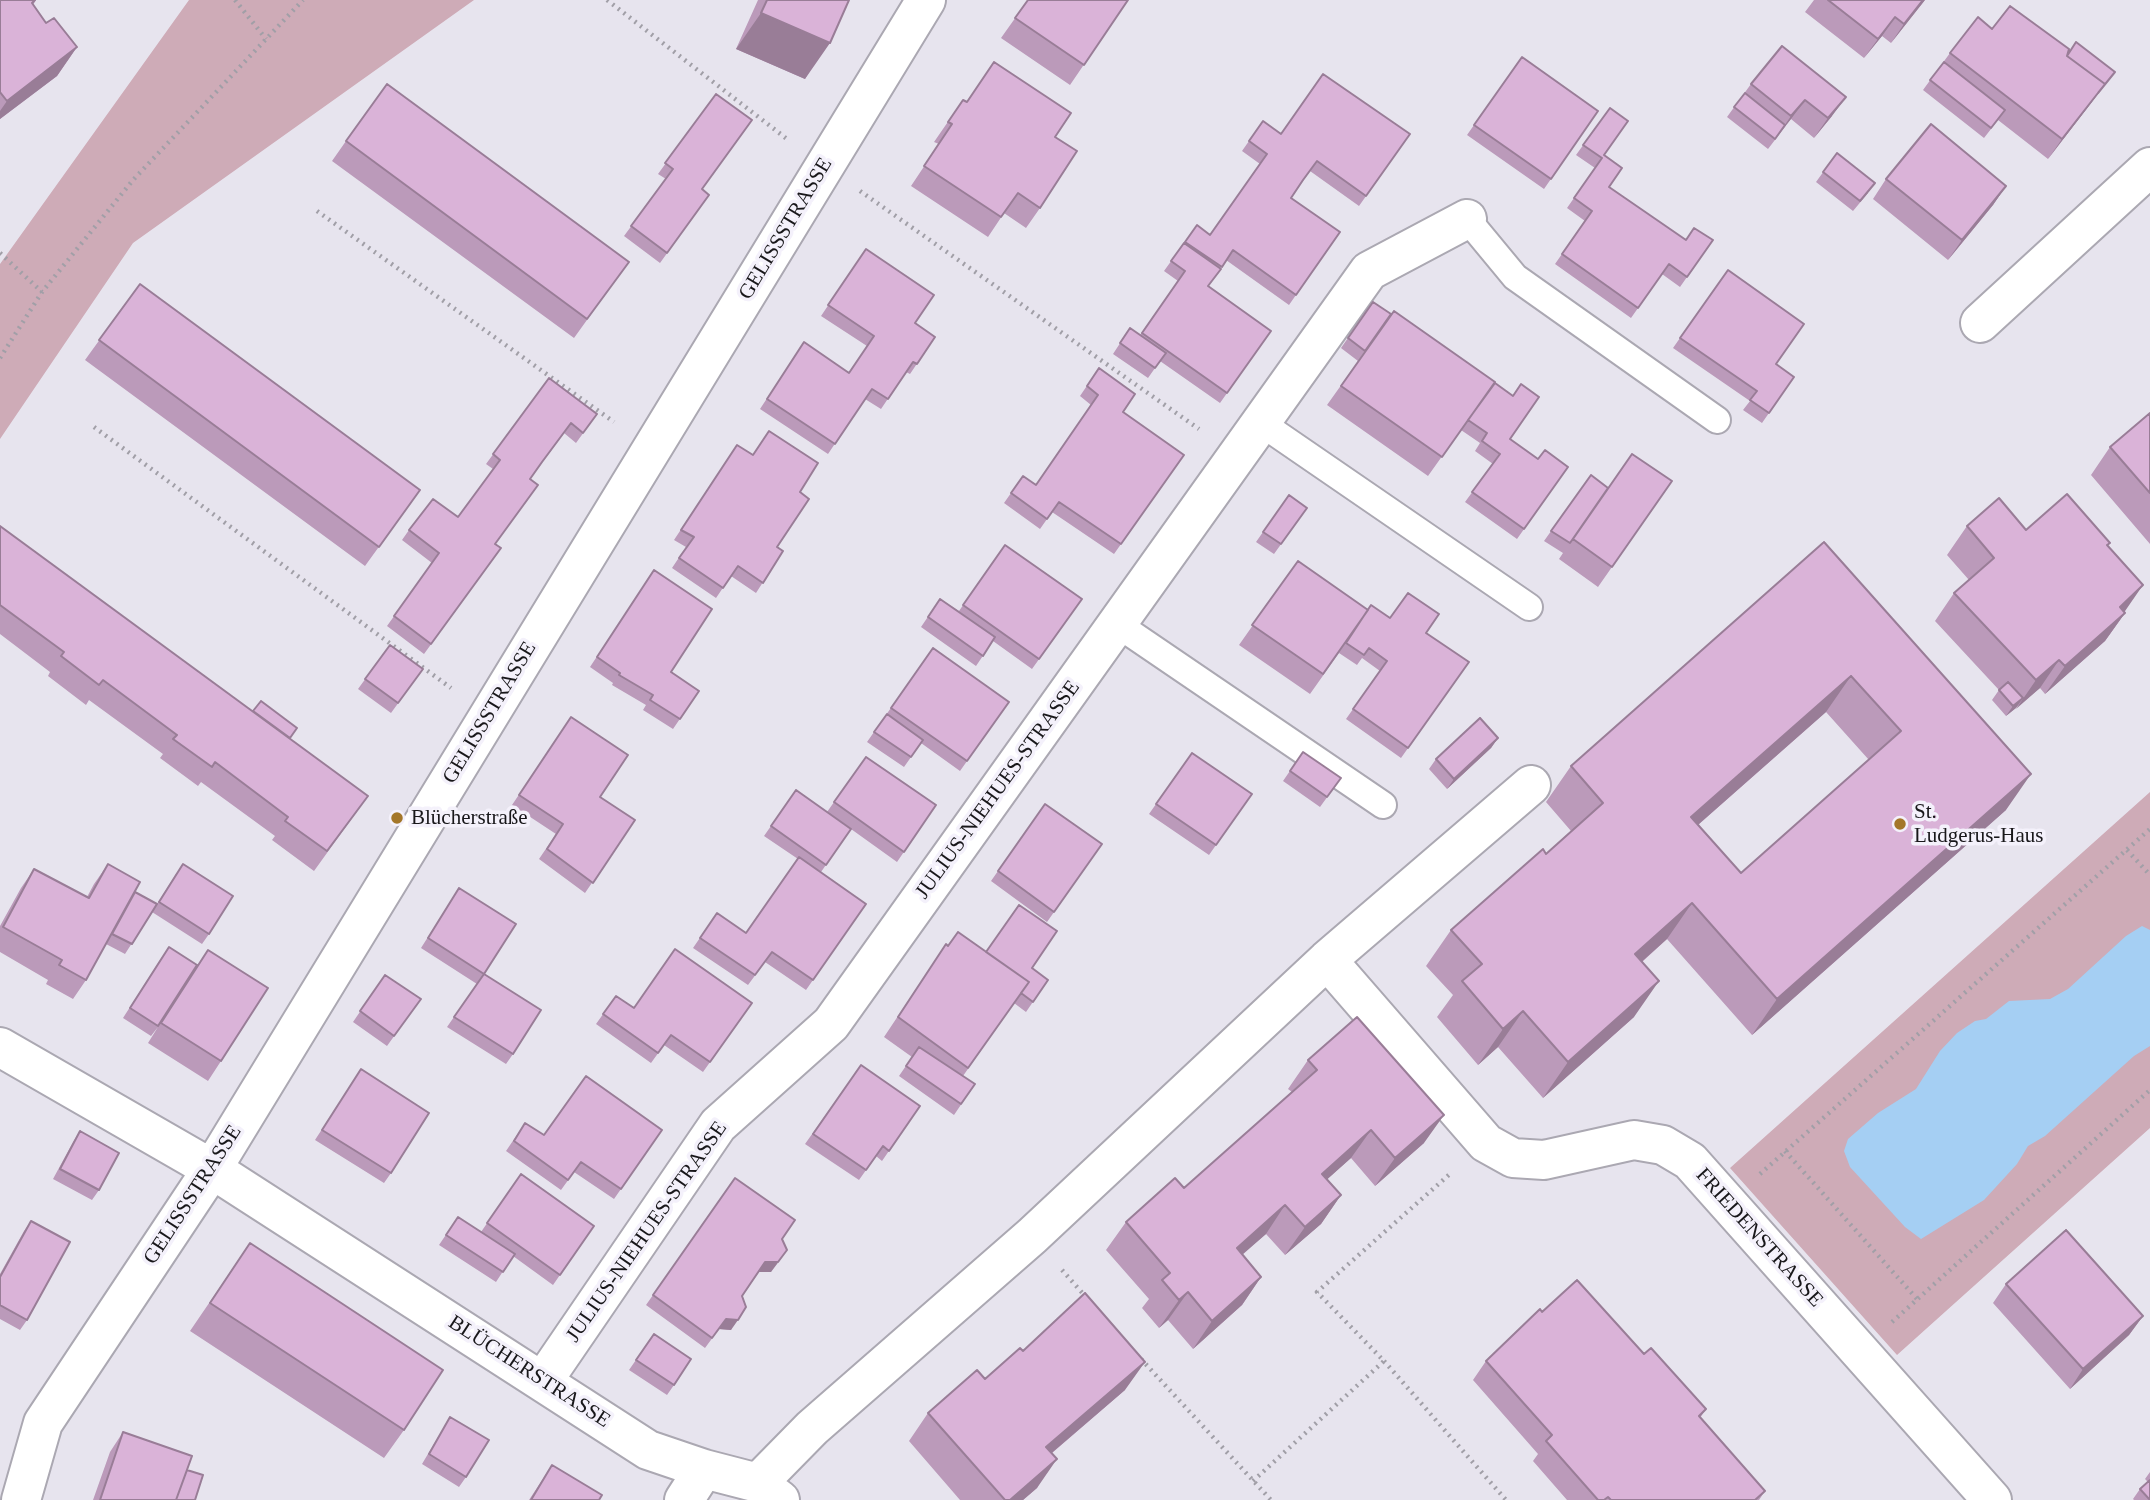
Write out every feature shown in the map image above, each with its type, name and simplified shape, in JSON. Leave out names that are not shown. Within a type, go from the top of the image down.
[{"type":"street","name":"GELISSSTRASSE","points":[[21,1500],[43,1423],[212,1168],[926,0]]},
{"type":"street","points":[[1980,323],[2150,167]]},
{"type":"street","name":"JULIUS-NIEHUES-STRASSE","points":[[543,1381],[718,1125],[831,1024],[1369,271],[1467,219]]},
{"type":"street","points":[[769,1491],[812,1428],[1032,1237],[1327,960],[1531,785]]},
{"type":"street","name":"FRIEDENSTRASSE","points":[[1327,960],[1486,1143],[1513,1158],[1544,1160],[1634,1140],[1663,1145],[1690,1161],[1729,1201],[1992,1500]]},
{"type":"street","name":"BLÜCHERSTRASSE","points":[[0,1047],[212,1168],[648,1450],[694,1485],[769,1491]]},
{"type":"lane","points":[[1467,219],[1515,277],[1717,421]]},
{"type":"lane","points":[[1261,423],[1529,607]]},
{"type":"lane","points":[[1117,624],[1383,805]]},
{"type":"path","points":[[235,0],[266,39]]},
{"type":"path","points":[[0,358],[42,292],[133,180],[303,0]]},
{"type":"path","points":[[607,0],[824,167],[1237,456]]},
{"type":"path","points":[[317,211],[652,449]]},
{"type":"path","points":[[0,253],[42,292]]},
{"type":"path","points":[[94,427],[489,715]]},
{"type":"path","points":[[1729,1201],[2150,829]]},
{"type":"path","points":[[2127,850],[2150,875]]},
{"type":"path","points":[[1861,1350],[2150,1090]]},
{"type":"path","points":[[1486,1143],[1317,1292],[1384,1361],[1506,1500]]},
{"type":"path","points":[[1785,1151],[1917,1299]]},
{"type":"path","points":[[1032,1237],[1087,1298]]},
{"type":"path","points":[[1133,1350],[1271,1500]]},
{"type":"path","points":[[1254,1481],[1384,1361]]},
{"type":"shaded area","points":[[189,0],[474,0],[133,243],[0,439],[0,264]]},
{"type":"shaded area","points":[[2150,792],[2150,1128],[1897,1355],[1730,1168]]},
{"type":"water","points":[[2142,926],[2150,930],[2150,1046],[2134,1056],[2045,1136],[2028,1146],[2017,1164],[1984,1200],[1921,1239],[1905,1227],[1850,1167],[1844,1151],[1848,1139],[1878,1113],[1916,1089],[1940,1051],[1957,1033],[1975,1021],[1986,1019],[2009,1001],[2050,999],[2068,989],[2126,936]]},
{"type":"building","points":[[0,0],[35,0],[32,3],[46,23],[54,18],[77,47],[7,101],[0,92]]},
{"type":"building","points":[[767,0],[849,0],[830,43],[761,13]]},
{"type":"building","points":[[1028,0],[1128,0],[1084,65],[1015,18]]},
{"type":"building","points":[[1828,0],[1923,0],[1904,24],[1895,17],[1878,39]]},
{"type":"building","points":[[2010,6],[2069,49],[2067,56],[2105,84],[2062,139],[1950,53],[1978,17],[1992,29]]},
{"type":"building","points":[[2076,42],[2115,72],[2098,93],[2105,84],[2067,56]]},
{"type":"building","points":[[1782,46],[1846,97],[1828,118],[1805,100],[1791,116],[1751,84]]},
{"type":"building","points":[[1522,57],[1598,111],[1551,179],[1474,125]]},
{"type":"building","points":[[994,62],[1071,113],[1055,137],[1077,151],[1040,208],[1018,193],[1001,217],[924,166],[952,124],[948,122],[963,100],[967,102]]},
{"type":"building","points":[[1944,62],[2005,110],[1991,128],[1930,80]]},
{"type":"building","points":[[1323,74],[1410,134],[1366,196],[1317,161],[1303,180],[1291,198],[1340,232],[1296,295],[1233,250],[1222,267],[1185,242],[1197,225],[1210,235],[1267,154],[1249,141],[1263,121],[1281,134]]},
{"type":"building","points":[[387,84],[629,262],[587,319],[346,141]]},
{"type":"building","points":[[1745,93],[1785,125],[1775,139],[1734,107]]},
{"type":"building","points":[[716,94],[752,120],[702,189],[709,195],[667,253],[631,226],[673,169],[665,163]]},
{"type":"building","points":[[1610,108],[1628,121],[1604,155],[1622,168],[1609,187],[1686,240],[1694,228],[1713,240],[1687,277],[1669,264],[1638,308],[1562,254],[1592,211],[1574,198],[1602,158],[1583,145]]},
{"type":"building","points":[[1931,124],[2006,186],[1962,240],[1886,179]]},
{"type":"building","points":[[1837,153],[1875,183],[1860,201],[1823,172]]},
{"type":"building","points":[[1184,243],[1221,269],[1208,286],[1271,331],[1227,393],[1142,333],[1185,271],[1171,261]]},
{"type":"building","points":[[866,249],[934,295],[915,323],[935,337],[917,364],[913,362],[888,399],[872,389],[835,444],[767,399],[804,342],[849,373],[874,336],[828,305]]},
{"type":"building","points":[[1728,270],[1804,324],[1776,364],[1794,377],[1769,413],[1750,400],[1757,391],[1680,338]]},
{"type":"building","points":[[140,284],[420,490],[379,547],[99,340]]},
{"type":"building","points":[[1373,302],[1391,314],[1365,351],[1348,338]]},
{"type":"building","points":[[1394,311],[1495,382],[1442,457],[1341,386]]},
{"type":"building","points":[[1130,328],[1166,353],[1155,368],[1120,343]]},
{"type":"building","points":[[1099,368],[1135,394],[1123,412],[1184,455],[1121,544],[1059,502],[1047,519],[1011,493],[1023,476],[1036,485],[1098,395],[1087,386]]},
{"type":"building","points":[[549,378],[597,414],[583,433],[571,423],[542,462],[530,479],[538,485],[495,544],[501,548],[431,644],[394,616],[439,553],[409,530],[433,499],[458,517],[500,460],[493,454]]},
{"type":"building","points":[[1495,383],[1513,396],[1521,384],[1539,397],[1510,439],[1538,459],[1545,450],[1568,467],[1524,529],[1472,492],[1500,454],[1482,441],[1487,433],[1468,420]]},
{"type":"building","points":[[2150,413],[2150,493],[2110,447]]},
{"type":"building","points":[[769,431],[818,463],[800,492],[809,499],[777,547],[783,551],[763,583],[738,566],[723,588],[679,558],[694,537],[681,530],[737,445],[753,455]]},
{"type":"building","points":[[1632,454],[1672,481],[1612,567],[1573,539]]},
{"type":"building","points":[[1591,475],[1608,488],[1570,543],[1551,531]]},
{"type":"building","points":[[2067,494],[2143,585],[2120,607],[2125,613],[2065,666],[2059,660],[2036,680],[1954,593],[1994,558],[1967,526],[1999,498],[2026,530]]},
{"type":"building","points":[[1289,495],[1307,508],[1281,544],[1263,532]]},
{"type":"building","points":[[0,526],[368,796],[327,851],[285,821],[288,817],[215,762],[212,767],[173,739],[177,735],[103,680],[99,685],[61,656],[64,652],[0,605]]},
{"type":"building","name":"St. Ludgerus-Haus","points":[[1824,542],[2031,774],[1777,999],[1692,903],[1635,954],[1659,981],[1568,1062],[1523,1011],[1503,1029],[1462,981],[1482,964],[1451,930],[1543,849],[1546,854],[1603,803],[1571,766]],"holes":[[[1851,676],[1901,731],[1741,873],[1691,817]]]},
{"type":"building","points":[[1005,545],[1082,599],[1039,659],[963,605]]},
{"type":"building","points":[[1298,561],[1368,610],[1323,674],[1252,625]]},
{"type":"building","points":[[654,570],[712,609],[671,672],[699,691],[680,719],[650,700],[653,695],[619,675],[620,673],[597,657]]},
{"type":"building","points":[[1408,593],[1439,614],[1426,633],[1469,662],[1408,748],[1353,709],[1387,661],[1369,648],[1364,655],[1346,643],[1371,605],[1390,618]]},
{"type":"building","points":[[940,599],[995,637],[983,656],[928,617]]},
{"type":"building","points":[[390,645],[423,669],[398,703],[365,679]]},
{"type":"building","points":[[933,648],[1009,702],[967,761],[891,708]]},
{"type":"building","points":[[2008,682],[2023,698],[2013,706],[1999,690]]},
{"type":"building","points":[[261,701],[297,728],[290,738],[253,711]]},
{"type":"building","points":[[887,714],[923,740],[911,757],[874,732]]},
{"type":"building","points":[[571,717],[628,755],[600,797],[635,820],[593,883],[547,849],[563,824],[519,795]]},
{"type":"building","points":[[1480,718],[1498,738],[1454,779],[1436,759]]},
{"type":"building","points":[[1303,752],[1341,778],[1327,797],[1290,771]]},
{"type":"building","points":[[1192,753],[1252,794],[1216,845],[1156,804]]},
{"type":"building","points":[[866,757],[936,805],[904,852],[834,802]]},
{"type":"building","points":[[796,790],[851,829],[826,865],[771,826]]},
{"type":"building","points":[[1045,804],[1102,844],[1054,912],[998,871]]},
{"type":"building","points":[[799,857],[866,904],[813,980],[772,952],[755,975],[700,938],[717,913],[746,933]]},
{"type":"building","points":[[108,864],[140,882],[86,980],[59,965],[62,960],[3,927],[34,869],[89,898]]},
{"type":"building","points":[[183,864],[233,896],[209,934],[159,902]]},
{"type":"building","points":[[459,888],[516,924],[484,974],[428,938]]},
{"type":"building","points":[[135,892],[157,904],[132,944],[112,934]]},
{"type":"building","points":[[1019,905],[1057,931],[1032,968],[1048,980],[1033,1002],[1021,993],[1029,982],[986,952]]},
{"type":"building","points":[[958,932],[1029,982],[968,1068],[898,1017],[946,944],[948,946]]},
{"type":"building","points":[[169,947],[197,965],[158,1026],[130,1008]]},
{"type":"building","points":[[675,949],[752,1003],[710,1062],[671,1035],[658,1053],[603,1014],[616,996],[634,1008]]},
{"type":"building","points":[[208,950],[268,988],[221,1061],[161,1023]]},
{"type":"building","points":[[484,974],[541,1010],[513,1054],[454,1017]]},
{"type":"building","points":[[385,975],[421,999],[394,1036],[360,1011]]},
{"type":"building","points":[[1357,1017],[1444,1115],[1395,1158],[1371,1130],[1322,1174],[1341,1195],[1305,1227],[1285,1205],[1237,1248],[1261,1277],[1212,1321],[1188,1292],[1179,1300],[1162,1280],[1170,1273],[1126,1222],[1175,1178],[1184,1188],[1317,1070],[1308,1060]]},
{"type":"building","points":[[919,1047],[975,1084],[961,1104],[906,1066]]},
{"type":"building","points":[[861,1065],[920,1106],[889,1151],[883,1146],[866,1170],[813,1134]]},
{"type":"building","points":[[361,1069],[429,1113],[391,1173],[322,1130]]},
{"type":"building","points":[[586,1076],[662,1130],[621,1189],[581,1162],[568,1180],[514,1141],[525,1123],[544,1135]]},
{"type":"building","points":[[80,1131],[119,1153],[99,1190],[60,1169]]},
{"type":"building","points":[[521,1174],[594,1226],[560,1275],[487,1223]]},
{"type":"building","points":[[735,1178],[795,1220],[782,1239],[787,1250],[778,1262],[765,1262],[742,1296],[746,1307],[738,1320],[726,1319],[712,1338],[653,1295]]},
{"type":"building","points":[[458,1217],[515,1254],[503,1272],[446,1235]]},
{"type":"building","points":[[31,1221],[70,1242],[27,1320],[0,1305],[0,1277]]},
{"type":"building","points":[[2066,1230],[2143,1316],[2083,1369],[2006,1284]]},
{"type":"building","points":[[250,1243],[443,1370],[404,1430],[210,1303]]},
{"type":"building","points":[[1577,1280],[1644,1354],[1651,1348],[1706,1409],[1699,1416],[1765,1491],[1755,1500],[1611,1500],[1608,1497],[1598,1500],[1546,1441],[1552,1435],[1486,1361],[1540,1309],[1542,1312]]},
{"type":"building","points":[[1085,1293],[1145,1362],[1046,1447],[1057,1459],[1010,1500],[1005,1500],[928,1413],[977,1370],[985,1379],[1020,1348],[1023,1351]]},
{"type":"building","points":[[654,1334],[691,1359],[674,1385],[636,1360]]},
{"type":"building","points":[[450,1417],[489,1440],[466,1477],[429,1454]]},
{"type":"building","points":[[123,1432],[192,1456],[176,1500],[100,1500]]},
{"type":"building","points":[[552,1465],[602,1495],[599,1500],[531,1500]]},
{"type":"building","points":[[187,1470],[203,1475],[195,1500],[176,1500]]},
{"type":"building","points":[[2150,1480],[2150,1500],[2140,1489]]},
{"type":"place","name":"Blücherstraße","points":[[397,818]]},
{"type":"place","name":"St. Ludgerus-Haus","points":[[1900,824]]}]
